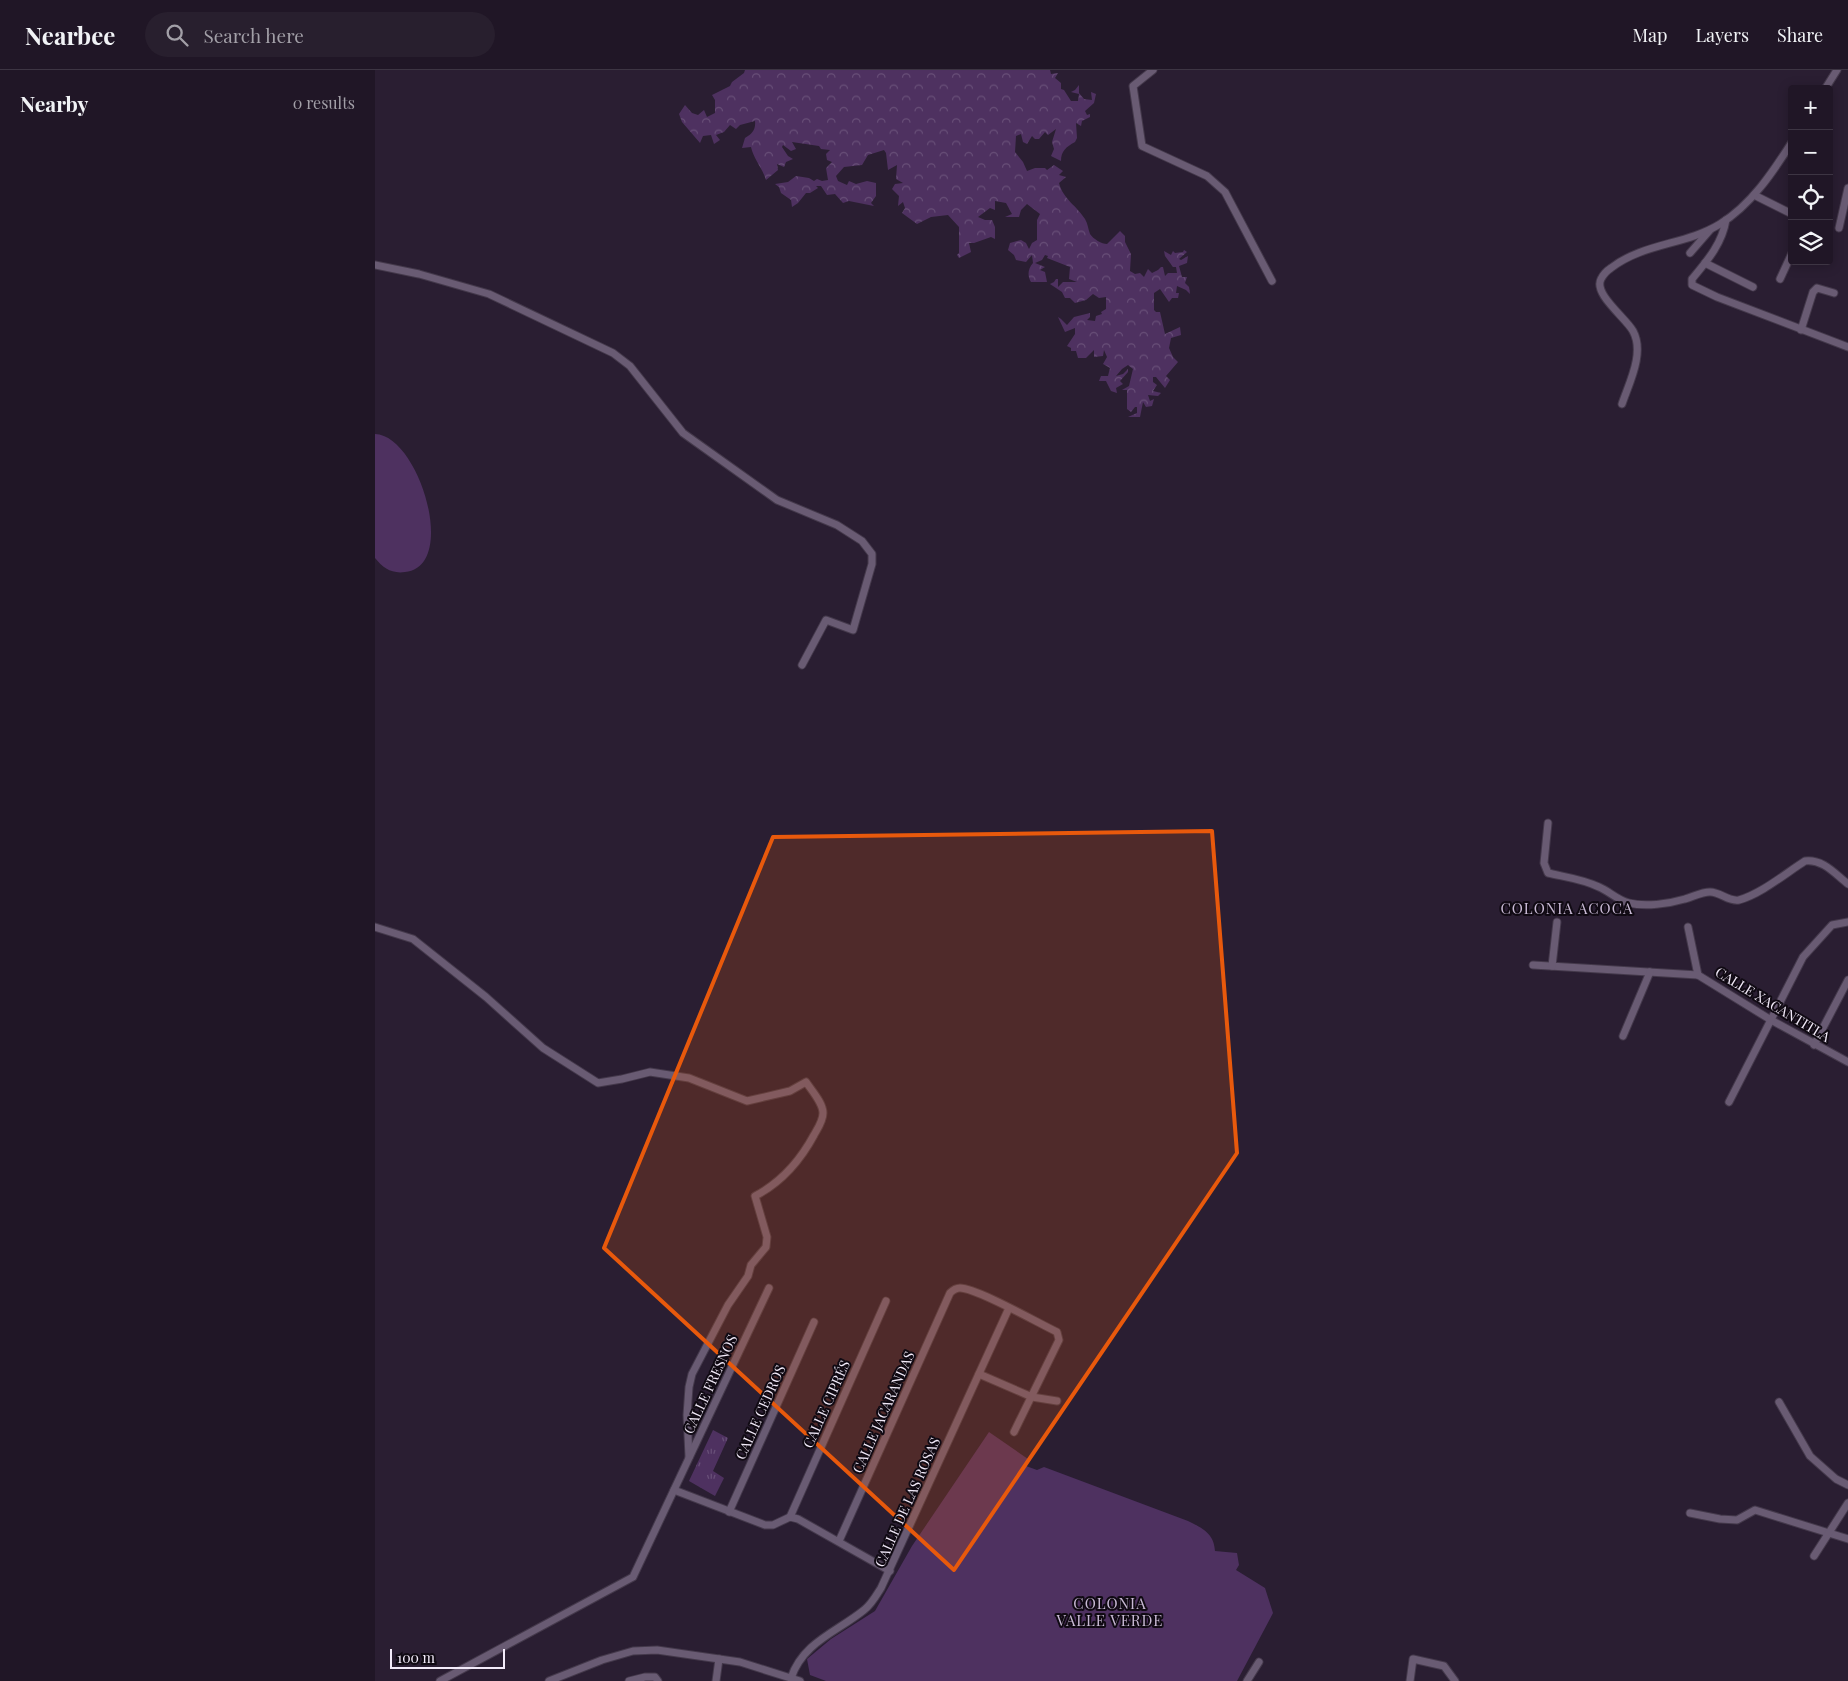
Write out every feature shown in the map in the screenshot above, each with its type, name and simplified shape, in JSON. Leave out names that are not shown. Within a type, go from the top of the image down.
[{"type":"street","points":[[1153,70],[1133,86],[1142,146],[1207,176],[1225,192],[1272,281]]},
{"type":"street","points":[[1828,85],[1837,70]]},
{"type":"street","points":[[1690,253],[1711,230],[1726,220],[1754,195],[1788,148]]},
{"type":"street","points":[[1839,228],[1848,188]]},
{"type":"street","points":[[1754,195],[1788,212]]},
{"type":"street","points":[[1726,220],[1721,240],[1692,279],[1692,285],[1801,330],[1848,347]]},
{"type":"street","points":[[1623,404],[1637,358],[1638,344],[1626,321],[1601,293],[1600,279],[1609,270],[1632,255],[1711,230]]},
{"type":"street","points":[[1780,279],[1788,262]]},
{"type":"street","points":[[1705,263],[1753,287]]},
{"type":"street","points":[[375,265],[419,274],[489,294],[613,353],[629,366],[683,433],[777,500],[837,525],[862,541],[872,554],[872,564],[853,630],[826,620],[802,665]]},
{"type":"street","points":[[1801,330],[1813,292],[1820,288],[1834,293]]},
{"type":"street","points":[[1549,823],[1544,863],[1547,873],[1588,882],[1628,903],[1649,905],[1686,899],[1708,892],[1713,892],[1730,900],[1739,900],[1767,886],[1805,861],[1812,860],[1822,863],[1848,884]]},
{"type":"street","points":[[1552,966],[1557,922]]},
{"type":"street","points":[[1729,1102],[1803,957],[1832,925],[1848,922]]},
{"type":"street","points":[[1688,927],[1698,975]]},
{"type":"street","points":[[375,928],[413,939],[486,997],[543,1048],[598,1083],[649,1072],[689,1078],[747,1101],[790,1091],[807,1082],[822,1107],[821,1122],[795,1166],[771,1188],[755,1196],[767,1236],[767,1247],[751,1265],[748,1276],[727,1305],[692,1374],[687,1415],[689,1457]]},
{"type":"street","name":"CALLE XACANTITLA","points":[[1533,965],[1698,975],[1814,1045],[1848,1062]]},
{"type":"street","points":[[1623,1036],[1650,972]]},
{"type":"street","points":[[1814,1045],[1848,980]]},
{"type":"street","name":"CALLE FRESNOS","points":[[442,1681],[633,1577],[769,1288]]},
{"type":"street","name":"CALLE JACARANDAS","points":[[839,1541],[950,1293],[957,1288],[965,1288],[1009,1308]]},
{"type":"street","name":"CALLE CIPRÉS","points":[[790,1517],[886,1301]]},
{"type":"street","points":[[1009,1308],[1057,1332],[1059,1340],[1014,1432]]},
{"type":"street","name":"CALLE DE LAS ROSAS","points":[[791,1678],[799,1659],[810,1648],[866,1609],[881,1588],[1009,1308]]},
{"type":"street","name":"CALLE CEDROS","points":[[729,1512],[814,1322]]},
{"type":"street","points":[[979,1374],[1032,1397],[1057,1401]]},
{"type":"street","points":[[1779,1402],[1810,1456],[1835,1479],[1848,1485]]},
{"type":"street","points":[[674,1490],[765,1525],[773,1525],[790,1517],[798,1519],[890,1571]]},
{"type":"street","points":[[1815,1556],[1848,1502]]},
{"type":"street","points":[[1690,1513],[1720,1519],[1737,1520],[1755,1510],[1848,1539]]},
{"type":"street","points":[[549,1681],[602,1660],[633,1652],[657,1650],[740,1662],[800,1681]]},
{"type":"street","points":[[716,1681],[719,1659]]},
{"type":"street","points":[[1410,1681],[1413,1659],[1444,1666],[1455,1681]]},
{"type":"street","points":[[1247,1681],[1259,1662]]},
{"type":"street","points":[[629,1681],[651,1676],[655,1677],[658,1681]]},
{"type":"highlighted area","points":[[1212,831],[1237,1153],[954,1570],[604,1248],[773,837]]},
{"type":"green space","points":[[745,70],[1050,70],[1051,74],[1058,73],[1055,78],[1061,83],[1061,89],[1064,90],[1071,101],[1078,101],[1079,94],[1071,92],[1079,85],[1079,93],[1084,99],[1092,100],[1091,92],[1096,94],[1094,103],[1085,111],[1087,115],[1090,114],[1090,117],[1082,121],[1081,126],[1076,123],[1077,138],[1065,150],[1061,161],[1051,156],[1054,149],[1052,142],[1056,129],[1048,135],[1045,132],[1039,139],[1035,139],[1032,136],[1027,144],[1023,142],[1021,134],[1016,136],[1015,152],[1027,171],[1035,168],[1045,168],[1047,170],[1054,165],[1063,171],[1059,175],[1066,177],[1059,183],[1061,189],[1085,219],[1090,234],[1098,241],[1107,244],[1120,231],[1125,236],[1125,242],[1131,254],[1130,271],[1135,274],[1140,273],[1144,277],[1148,269],[1152,273],[1161,267],[1163,267],[1165,276],[1168,273],[1177,273],[1176,267],[1173,267],[1165,256],[1164,251],[1171,255],[1173,251],[1175,253],[1183,252],[1184,250],[1187,252],[1179,259],[1181,260],[1188,256],[1187,263],[1179,266],[1182,277],[1187,277],[1185,283],[1189,287],[1190,294],[1177,286],[1176,293],[1179,293],[1178,298],[1172,298],[1169,302],[1160,289],[1154,293],[1154,310],[1160,312],[1165,334],[1180,327],[1181,335],[1171,338],[1169,348],[1173,357],[1178,362],[1166,376],[1170,380],[1165,388],[1156,377],[1153,377],[1153,382],[1157,385],[1153,391],[1161,393],[1158,396],[1148,395],[1150,401],[1154,399],[1152,406],[1146,407],[1143,402],[1140,417],[1128,417],[1137,413],[1137,407],[1131,412],[1127,409],[1127,390],[1122,390],[1129,386],[1133,369],[1128,365],[1122,369],[1116,376],[1123,374],[1128,369],[1128,372],[1120,381],[1123,384],[1116,388],[1117,393],[1111,391],[1106,381],[1099,381],[1101,376],[1108,376],[1110,368],[1103,364],[1107,357],[1104,350],[1103,356],[1094,357],[1094,350],[1086,358],[1078,358],[1076,351],[1071,351],[1071,348],[1067,346],[1075,334],[1075,328],[1065,332],[1058,317],[1067,325],[1074,317],[1090,313],[1090,317],[1087,320],[1095,321],[1096,316],[1102,314],[1101,312],[1106,309],[1106,297],[1099,298],[1093,294],[1086,300],[1075,303],[1070,298],[1065,298],[1062,292],[1050,284],[1056,279],[1058,279],[1058,287],[1063,282],[1077,282],[1069,279],[1070,267],[1047,258],[1048,256],[1045,255],[1042,260],[1035,263],[1045,267],[1040,270],[1045,272],[1047,282],[1031,282],[1029,272],[1033,263],[1032,255],[1026,262],[1016,260],[1014,255],[1008,250],[1010,243],[1021,240],[1026,243],[1029,249],[1032,243],[1037,240],[1037,220],[1040,214],[1027,204],[1021,210],[1019,217],[1005,217],[1012,214],[1006,203],[995,201],[995,210],[990,208],[978,217],[992,220],[995,227],[995,239],[991,237],[969,243],[971,252],[959,258],[957,255],[959,253],[959,227],[948,215],[931,217],[917,224],[902,213],[905,208],[903,202],[898,206],[899,196],[892,189],[895,184],[903,183],[896,179],[897,165],[888,170],[884,150],[868,155],[862,165],[844,167],[836,176],[838,181],[847,185],[849,181],[856,184],[867,181],[876,183],[876,196],[871,203],[874,206],[849,201],[843,203],[835,194],[827,195],[821,186],[816,186],[818,188],[810,193],[806,193],[792,207],[791,200],[781,193],[779,187],[775,184],[788,182],[796,176],[809,178],[814,181],[817,179],[822,181],[828,180],[826,168],[832,162],[827,160],[826,154],[830,150],[821,149],[819,146],[792,142],[796,149],[791,151],[783,145],[782,147],[788,156],[793,159],[786,162],[784,167],[777,164],[778,170],[766,180],[751,147],[742,148],[745,138],[754,129],[755,121],[740,125],[736,129],[730,125],[724,132],[716,135],[720,140],[714,144],[711,135],[703,136],[700,143],[682,122],[679,114],[685,105],[692,113],[698,115],[704,110],[707,117],[715,113],[715,100],[712,95],[730,86]]},
{"type":"green space","points":[[375,434],[391,440],[406,455],[418,477],[427,502],[431,526],[429,548],[421,565],[405,572],[396,572],[388,569],[375,558]]},
{"type":"green space","points":[[713,1430],[728,1438],[713,1471],[724,1478],[715,1496],[689,1481]]},
{"type":"green space","points":[[989,1432],[1028,1459],[1026,1466],[1037,1470],[1044,1467],[1188,1521],[1210,1535],[1215,1551],[1237,1553],[1239,1565],[1236,1570],[1265,1588],[1273,1613],[1237,1681],[826,1681],[810,1675],[807,1659],[831,1639],[875,1611],[912,1546]]},
{"type":"district","name":"COLONIA ACOCA","points":[[1567,908]]},
{"type":"district","name":"COLONIA VALLE VERDE","points":[[1110,1612]]}]
